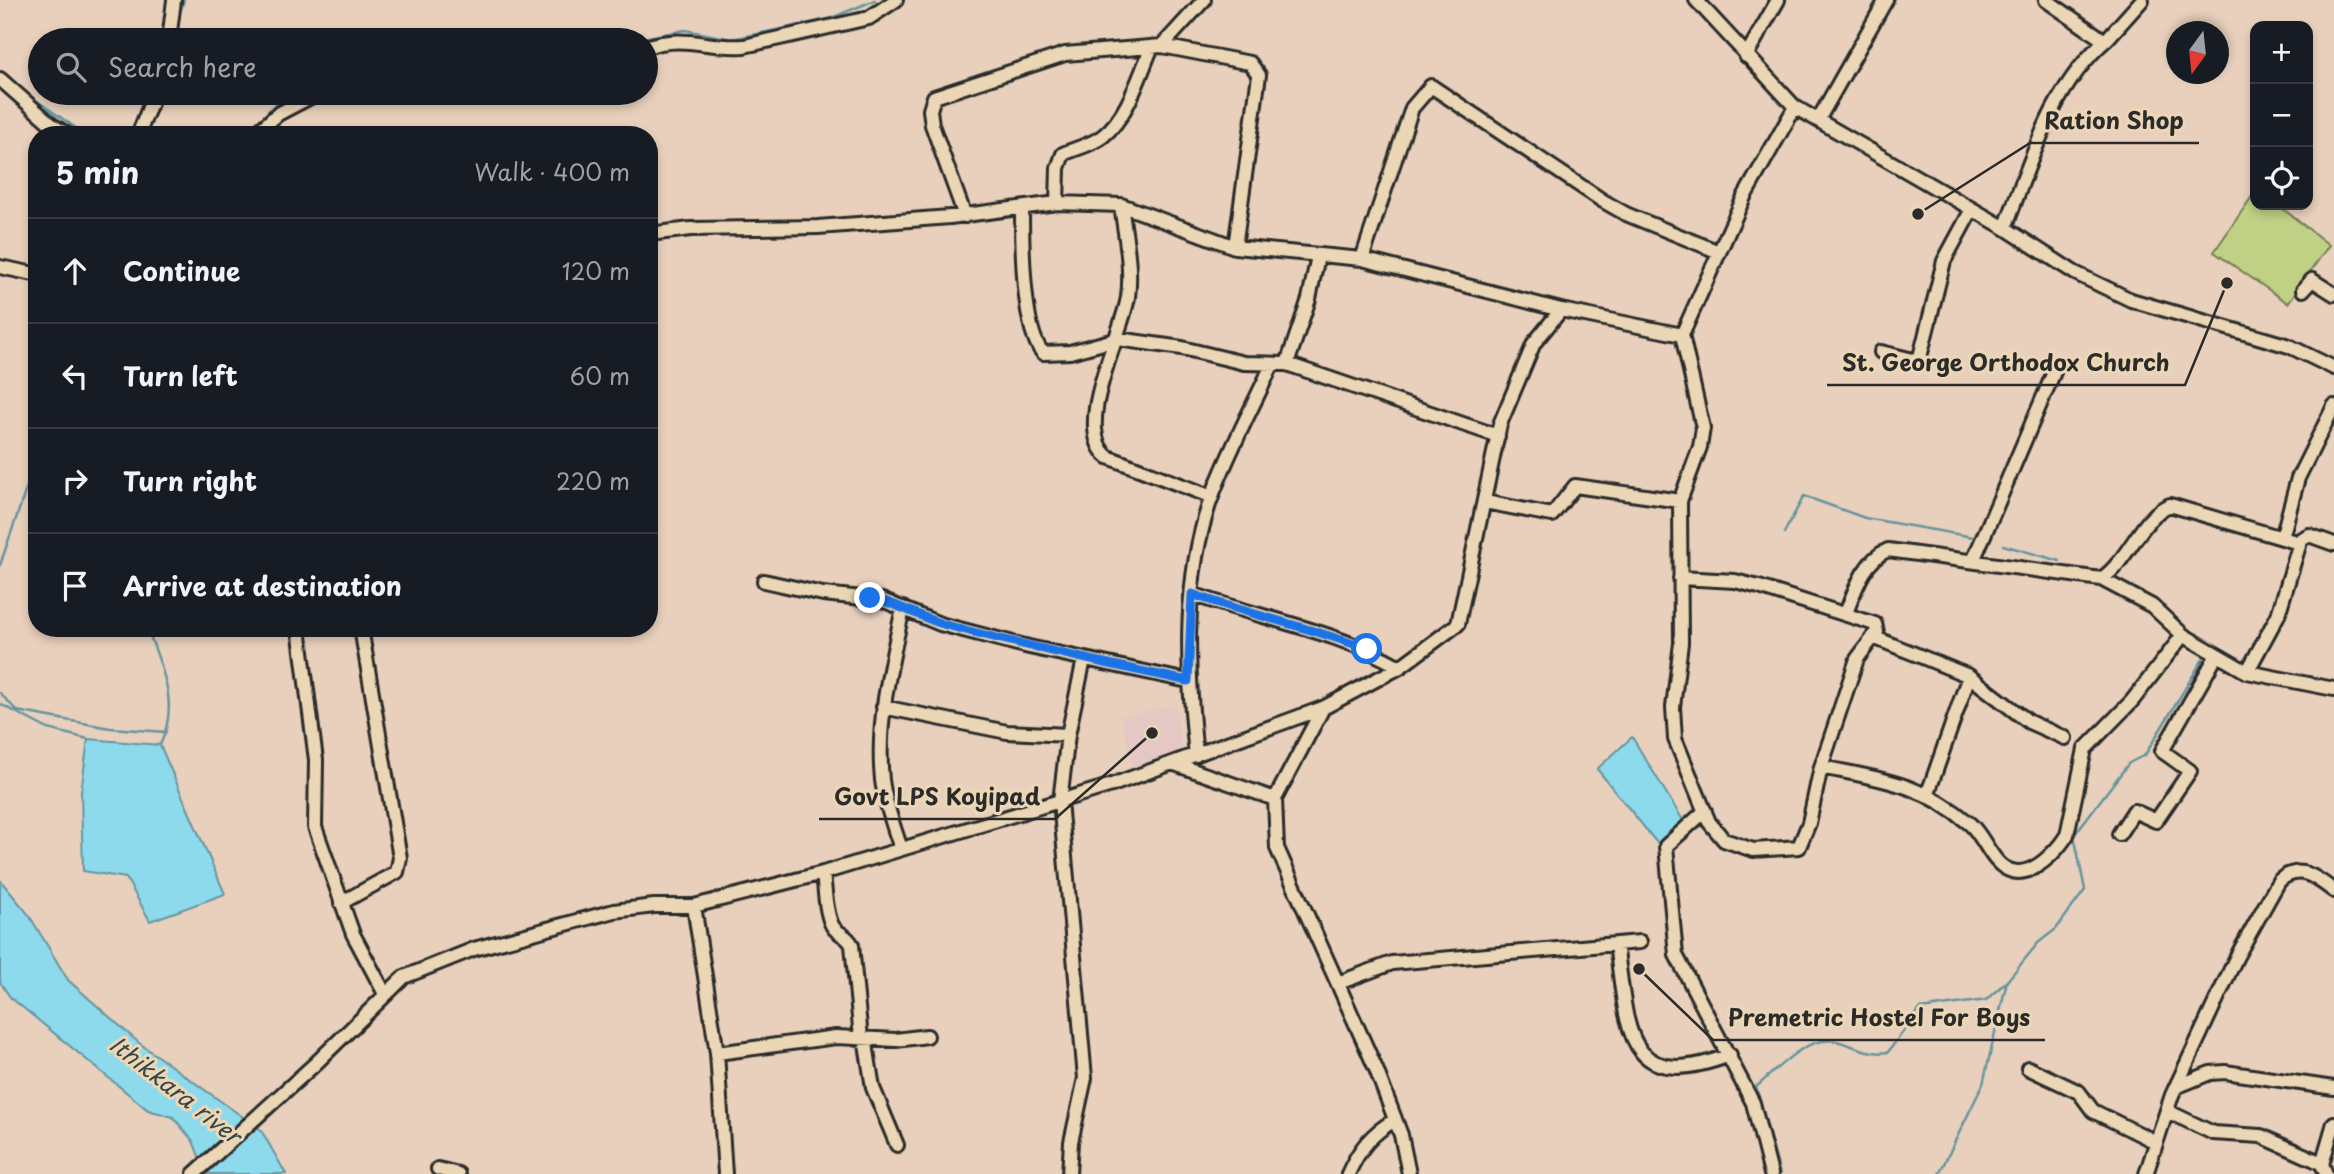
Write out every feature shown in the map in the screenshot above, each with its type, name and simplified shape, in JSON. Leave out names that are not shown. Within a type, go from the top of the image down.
[{"type":"street","points":[[170,28],[174,0]]},
{"type":"street","points":[[658,44],[678,40],[744,46],[869,18],[881,13],[896,0]]},
{"type":"street","points":[[1057,203],[1058,168],[1063,154],[1095,141],[1110,130],[1123,112],[1157,47],[1204,0]]},
{"type":"street","points":[[1696,0],[1795,107],[2005,228],[2076,273],[2131,300],[2289,346],[2334,368]]},
{"type":"street","points":[[1746,55],[1778,0]]},
{"type":"street","points":[[1818,120],[1886,0]]},
{"type":"street","points":[[2046,0],[2098,37],[2107,39]]},
{"type":"street","points":[[2005,228],[2049,115],[2088,55],[2107,39],[2142,0]]},
{"type":"street","points":[[965,216],[932,125],[930,110],[934,97],[1065,54],[1157,47],[1250,63],[1259,75],[1235,247]]},
{"type":"street","points":[[0,79],[28,104]]},
{"type":"street","points":[[1362,259],[1412,108],[1431,86],[1603,201],[1626,214],[1719,252]]},
{"type":"street","points":[[29,105],[54,126]]},
{"type":"street","points":[[142,126],[150,105]]},
{"type":"street","points":[[264,126],[278,114],[295,105]]},
{"type":"street","points":[[1680,578],[1735,582],[1846,613],[1875,624],[1877,632],[1857,659],[1821,767],[1803,840],[1799,847],[1793,850],[1753,850],[1736,846],[1715,831],[1672,724],[1681,643],[1680,578],[1679,501],[1700,447],[1703,428],[1682,335],[1744,197],[1795,107]]},
{"type":"street","points":[[658,233],[691,229],[818,227],[965,216],[1057,203],[1121,205],[1235,247],[1362,259],[1561,310],[1682,335]]},
{"type":"street","points":[[1121,205],[1130,272],[1128,298],[1118,339],[1099,386],[1095,411],[1102,453],[1212,497]]},
{"type":"street","points":[[1022,208],[1025,283],[1037,348],[1049,355],[1118,339],[1182,348],[1244,363],[1287,364],[1498,436]]},
{"type":"street","points":[[1881,352],[1913,360],[1920,357],[1944,261],[1972,209]]},
{"type":"street","points":[[1287,364],[1310,299],[1318,256]]},
{"type":"street","points":[[0,267],[28,273]]},
{"type":"street","points":[[2303,290],[2312,279],[2334,294]]},
{"type":"street","points":[[194,1174],[404,977],[474,949],[614,911],[654,906],[694,906],[823,873],[1060,801],[1323,708],[1400,667],[1458,624],[1500,425],[1534,343],[1561,310]]},
{"type":"street","points":[[1196,755],[1188,681],[1194,567],[1212,497],[1272,365]]},
{"type":"street","points":[[1973,561],[2057,365]]},
{"type":"street","points":[[2282,538],[2298,478],[2334,406]]},
{"type":"street","points":[[1485,502],[1552,515],[1575,486],[1679,501]]},
{"type":"street","points":[[2101,579],[2114,569],[2155,516],[2170,505],[2299,544]]},
{"type":"street","points":[[2247,672],[2278,615],[2301,539],[2309,535],[2334,544]]},
{"type":"street","points":[[1846,613],[1859,581],[1880,554],[1888,550],[2101,579],[2152,606],[2183,635],[2247,672],[2334,689]]},
{"type":"street","points":[[764,581],[823,594],[882,600],[940,624],[1188,681]]},
{"type":"street","points":[[1192,594],[1236,610],[1327,633],[1367,649],[1400,667]]},
{"type":"street","points":[[901,849],[883,781],[883,708],[903,608]]},
{"type":"street","points":[[1821,767],[1905,784],[1928,793],[1971,825],[2003,868],[2017,872],[2042,862],[2060,846],[2067,835],[2085,749],[2132,701],[2183,635]]},
{"type":"street","points":[[300,637],[316,760],[314,827],[353,934],[385,994]]},
{"type":"street","points":[[341,903],[397,872],[400,858],[362,637]]},
{"type":"street","points":[[1873,637],[1969,676],[2029,722],[2065,738]]},
{"type":"street","points":[[2119,834],[2134,811],[2157,821],[2190,771],[2161,751],[2217,655]]},
{"type":"street","points":[[1069,1174],[1071,1142],[1085,1078],[1060,801],[1068,735],[1084,659]]},
{"type":"street","points":[[1928,793],[1969,676]]},
{"type":"street","points":[[883,708],[1007,732],[1068,735]]},
{"type":"street","points":[[1323,708],[1275,799],[1277,848],[1338,982],[1395,1120],[1409,1174]]},
{"type":"street","points":[[1172,763],[1275,799]]},
{"type":"street","points":[[1705,811],[1670,839],[1665,852],[1676,955],[1753,1103],[1768,1174]]},
{"type":"street","points":[[2146,1174],[2176,1087],[2237,956],[2279,881],[2287,874],[2302,872],[2314,875],[2334,891]]},
{"type":"street","points":[[823,873],[832,927],[849,938],[852,945],[863,1038],[878,1104],[897,1145]]},
{"type":"street","points":[[694,906],[717,1053],[725,1174]]},
{"type":"street","points":[[1338,982],[1392,962],[1640,942]]},
{"type":"street","points":[[1616,944],[1633,1038],[1649,1060],[1663,1067],[1691,1068],[1730,1055]]},
{"type":"street","points":[[717,1053],[777,1043],[927,1036]]},
{"type":"street","points":[[2028,1068],[2079,1092],[2093,1111],[2156,1142]]},
{"type":"street","points":[[2176,1087],[2210,1073],[2225,1072],[2334,1088]]},
{"type":"street","points":[[2167,1111],[2213,1133],[2261,1136],[2324,1169],[2334,1123]]},
{"type":"street","points":[[1348,1174],[1364,1144],[1376,1131],[1395,1120]]},
{"type":"street","points":[[438,1170],[458,1174]]},
{"type":"shaded area","points":[[1175,705],[1183,756],[1133,766],[1121,717]]},
{"type":"green space","points":[[2250,199],[2250,210],[2284,210],[2329,245],[2288,303],[2214,252]]},
{"type":"water","points":[[1632,737],[1684,822],[1657,843],[1597,769]]},
{"type":"water","points":[[88,739],[160,745],[225,894],[150,921],[126,878],[83,871],[81,792]]},
{"type":"water","name":"Ithikkara river","points":[[0,880],[29,915],[68,980],[139,1043],[261,1130],[286,1174],[206,1174],[193,1141],[173,1117],[148,1110],[10,997],[0,982]]},
{"type":"waterway","points":[[178,20],[184,0]]},
{"type":"waterway","points":[[658,35],[685,30],[732,39],[829,19],[875,0]]},
{"type":"waterway","points":[[23,91],[28,94]]},
{"type":"waterway","points":[[43,105],[73,126]]},
{"type":"waterway","points":[[255,126],[271,108],[278,105]]},
{"type":"waterway","points":[[0,565],[28,484]]},
{"type":"waterway","points":[[1784,533],[1804,496],[1865,518],[1973,537]]},
{"type":"waterway","points":[[2003,545],[2060,561]]},
{"type":"waterway","points":[[150,637],[163,672],[169,700],[169,715],[160,745]]},
{"type":"waterway","points":[[1780,1174],[1756,1087],[1794,1054],[1816,1043],[1840,1042],[1869,1051],[1888,1052],[1920,1009],[1986,1000],[2007,981],[2038,943],[2056,929],[2085,890],[2074,835],[2129,763],[2145,755],[2203,659]]},
{"type":"waterway","points":[[0,693],[17,711],[110,728],[166,732]]},
{"type":"waterway","points":[[0,704],[48,729],[88,739]]},
{"type":"waterway","points":[[1939,1174],[1983,1084],[2007,981]]},
{"type":"place","name":"Ration Shop","points":[[1918,214]]},
{"type":"place","name":"St. George Orthodox Church","points":[[2227,283]]},
{"type":"place","name":"Govt LPS Koyipad","points":[[1152,733]]},
{"type":"place","name":"Premetric Hostel For Boys","points":[[1639,969]]},
{"type":"route","points":[[870,598],[882,600],[940,624],[1029,647],[1188,681],[1192,594],[1236,610],[1327,633],[1367,649]]}]
